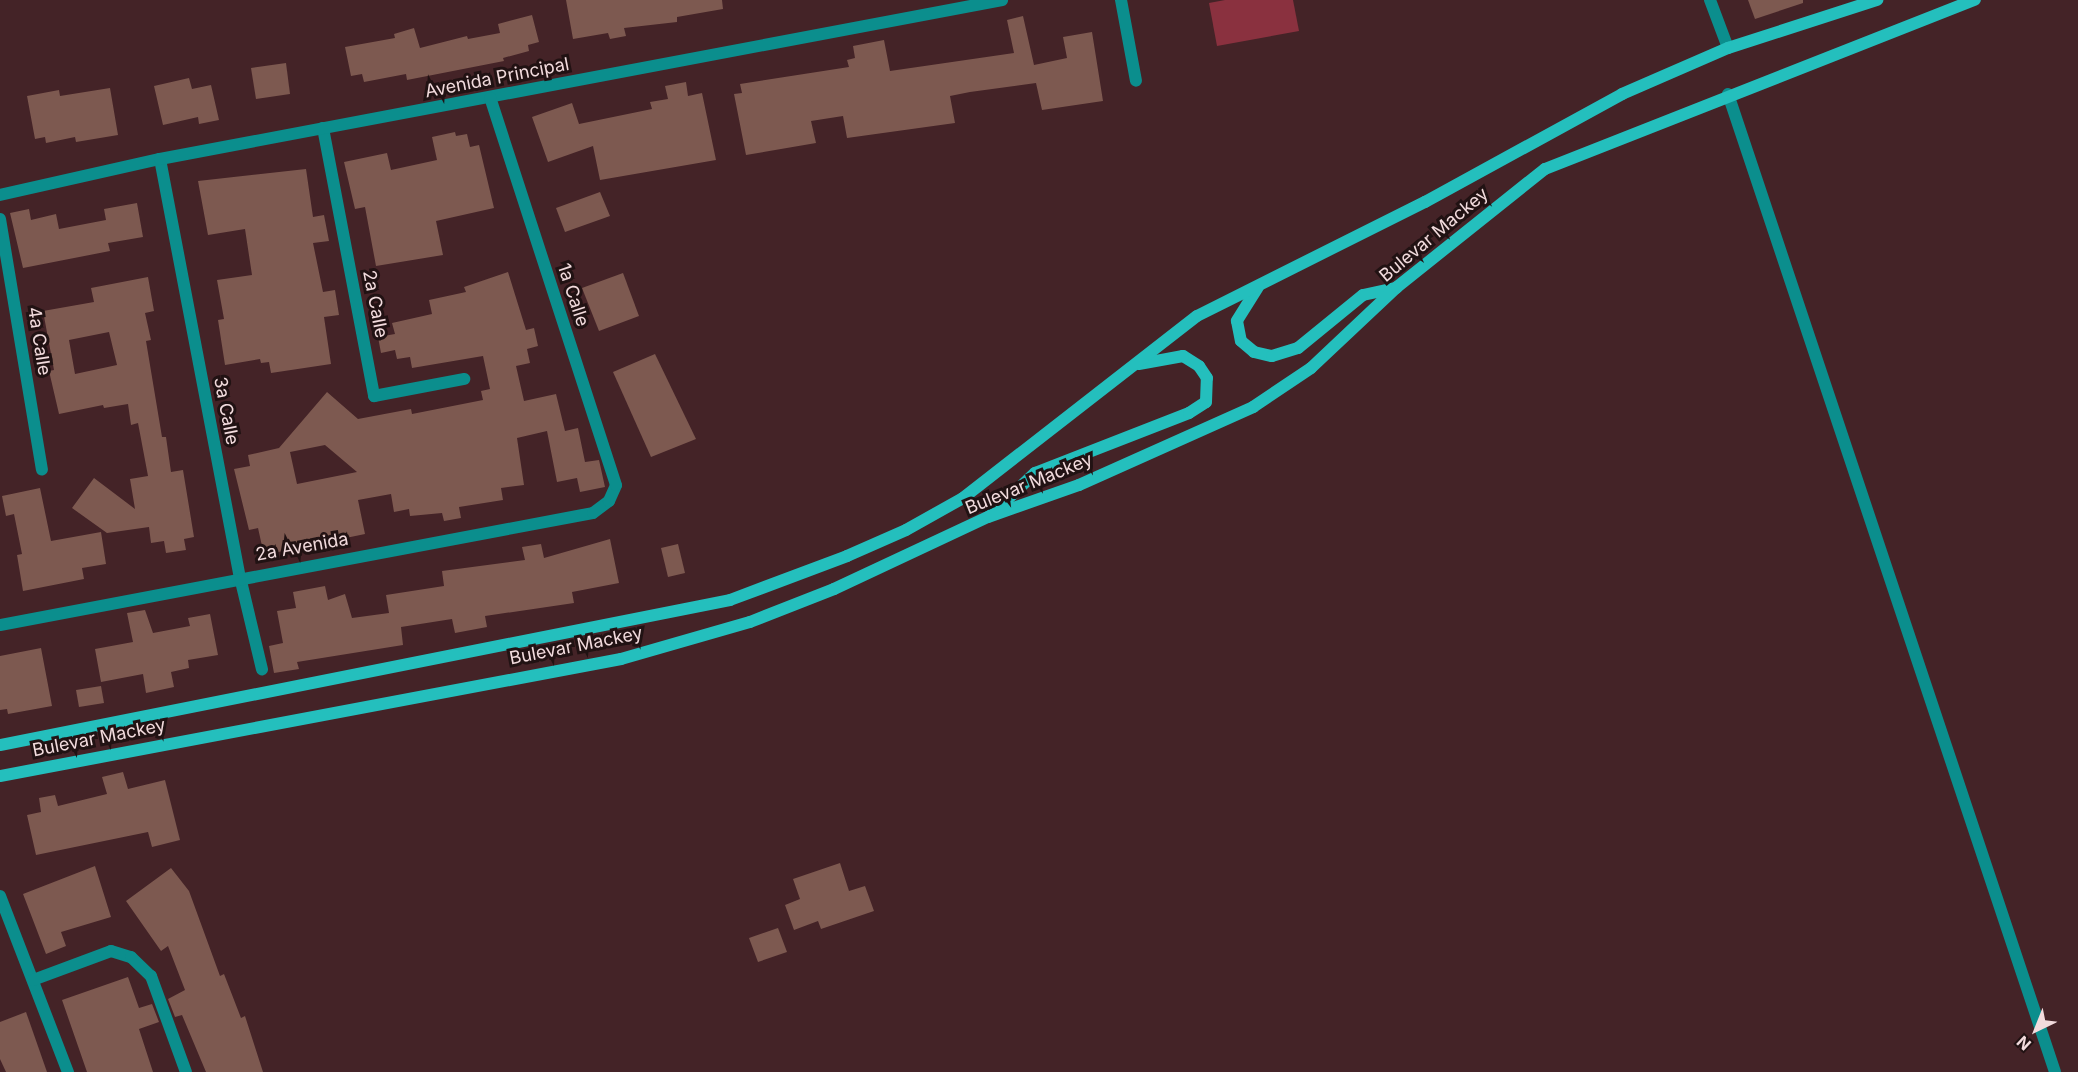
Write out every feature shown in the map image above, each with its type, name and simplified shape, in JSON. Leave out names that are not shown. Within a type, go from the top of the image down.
[{"type":"main road","name":"Bulevar Mackey","points":[[0,745],[730,600],[848,556],[906,530],[963,498],[1139,364],[1197,316],[1425,202],[1622,94],[1728,48],[1874,0]]},
{"type":"main road","name":"Bulevar Mackey","points":[[0,776],[621,658],[750,622],[834,589],[988,518],[1079,485],[1253,407],[1311,368],[1397,287],[1545,169],[1728,94],[1975,0]]},
{"type":"main road","points":[[1258,286],[1237,321],[1241,340],[1254,352],[1272,356],[1298,348],[1363,295],[1397,287]]},
{"type":"main road","points":[[988,518],[1035,473],[1189,413],[1206,402],[1207,378],[1199,366],[1183,356],[1139,364]]},
{"type":"street","name":"Avenida Principal","points":[[0,195],[160,159],[1002,0]]},
{"type":"street","points":[[1121,0],[1136,81]]},
{"type":"street","points":[[1710,0],[1728,48]]},
{"type":"street","points":[[1728,94],[2055,1072]]},
{"type":"street","name":"1a Calle","points":[[490,98],[616,485],[609,501]]},
{"type":"street","name":"2a Calle","points":[[323,128],[374,396],[464,379]]},
{"type":"street","name":"3a Calle","points":[[160,159],[240,577],[262,669]]},
{"type":"street","name":"4a Calle","points":[[0,219],[42,469]]},
{"type":"street","name":"2a Avenida","points":[[0,625],[240,577],[593,513],[609,501]]},
{"type":"street","points":[[0,896],[68,1072]]},
{"type":"street","points":[[33,980],[111,951],[131,957],[151,976],[186,1072]]},
{"type":"shaded area","points":[[1225,0],[1293,0],[1299,31],[1217,46],[1209,3]]},
{"type":"building","points":[[566,0],[722,0],[723,9],[677,17],[677,22],[624,28],[626,36],[610,39],[608,33],[573,39]]},
{"type":"building","points":[[1748,0],[1803,0],[1803,3],[1755,19]]},
{"type":"building","points":[[532,15],[539,42],[528,45],[529,51],[503,58],[504,61],[407,80],[406,74],[364,82],[362,74],[351,76],[345,47],[395,38],[394,34],[414,28],[420,48],[467,36],[468,39],[500,33],[498,24]]},
{"type":"building","points":[[1023,16],[1034,65],[1067,58],[1063,37],[1092,32],[1103,101],[1042,110],[1036,83],[970,92],[950,96],[955,123],[847,138],[843,116],[811,121],[816,143],[746,155],[734,94],[742,93],[740,84],[849,67],[847,60],[855,58],[853,46],[884,40],[890,71],[1014,53],[1007,20]]},
{"type":"building","points":[[286,63],[290,94],[256,99],[251,68]]},
{"type":"building","points":[[189,78],[192,89],[211,85],[219,120],[199,124],[198,117],[163,125],[154,86]]},
{"type":"building","points":[[686,82],[688,96],[702,93],[716,160],[600,180],[593,146],[548,162],[532,117],[572,103],[579,124],[652,109],[650,102],[668,99],[665,86]]},
{"type":"building","points":[[110,88],[118,135],[76,142],[75,137],[46,143],[45,137],[35,139],[27,96],[59,90],[60,96]]},
{"type":"building","points":[[455,132],[456,136],[467,134],[470,147],[479,145],[494,208],[436,221],[443,255],[376,266],[365,207],[355,209],[344,162],[387,153],[391,170],[437,160],[432,137]]},
{"type":"building","points":[[306,169],[313,217],[324,215],[329,241],[313,243],[323,292],[335,290],[339,315],[324,317],[331,364],[271,373],[269,362],[261,363],[260,359],[225,365],[218,320],[224,319],[217,280],[252,275],[245,229],[208,235],[198,181]]},
{"type":"building","points":[[600,192],[610,216],[565,232],[556,208]]},
{"type":"building","points":[[137,203],[143,237],[108,243],[110,251],[23,268],[10,213],[29,209],[31,220],[56,214],[59,229],[106,220],[104,209]]},
{"type":"building","points":[[508,272],[526,330],[534,328],[538,346],[527,349],[530,363],[516,366],[524,401],[556,394],[565,431],[578,428],[585,462],[599,460],[605,487],[580,492],[577,478],[557,482],[547,431],[517,438],[524,485],[501,488],[503,500],[459,507],[461,518],[444,521],[442,513],[410,516],[409,509],[394,512],[391,494],[358,500],[365,534],[264,555],[258,528],[249,530],[234,469],[250,466],[248,455],[279,448],[327,392],[358,419],[411,409],[412,414],[483,400],[481,391],[490,389],[483,356],[412,368],[410,357],[397,359],[395,350],[381,353],[378,337],[395,334],[392,323],[432,314],[429,300],[466,292],[464,287]],"holes":[[[325,445],[357,472],[297,484],[290,452]]]},
{"type":"building","points":[[623,273],[639,316],[599,331],[582,288]]},
{"type":"building","points":[[148,277],[154,311],[145,313],[151,340],[146,341],[162,437],[166,437],[171,472],[183,470],[194,537],[184,539],[186,550],[166,553],[164,541],[151,543],[149,527],[107,533],[72,508],[94,478],[135,509],[130,479],[148,476],[138,423],[131,425],[128,404],[104,408],[103,405],[59,414],[49,371],[54,370],[43,311],[94,302],[91,288]],"holes":[[[109,332],[117,365],[75,374],[69,340]]]},
{"type":"building","points":[[655,354],[696,439],[651,457],[613,372]]},
{"type":"building","points":[[40,488],[51,541],[101,532],[106,564],[82,568],[84,579],[23,591],[17,555],[22,554],[14,514],[6,516],[2,496]]},
{"type":"building","points":[[610,539],[619,583],[572,592],[574,603],[485,616],[487,627],[455,633],[452,619],[401,627],[403,645],[297,662],[299,669],[274,673],[269,646],[283,643],[277,611],[296,608],[293,592],[325,586],[328,600],[345,594],[352,618],[389,613],[386,595],[444,586],[442,571],[525,560],[522,547],[541,544],[544,558]]},
{"type":"building","points":[[678,544],[685,573],[668,577],[661,548]]},
{"type":"building","points":[[145,610],[153,633],[190,626],[188,618],[210,614],[218,655],[188,660],[189,668],[171,672],[174,687],[146,693],[143,674],[101,682],[95,649],[133,642],[127,613]]},
{"type":"building","points":[[41,648],[52,706],[8,714],[7,709],[0,710],[0,656]]},
{"type":"building","points":[[101,686],[104,703],[79,707],[76,690]]},
{"type":"building","points":[[123,772],[128,789],[165,780],[180,840],[152,847],[148,832],[36,855],[27,815],[41,812],[39,798],[55,795],[58,806],[107,794],[102,777]]},
{"type":"building","points":[[840,863],[849,891],[865,886],[874,911],[821,929],[818,921],[794,930],[785,905],[800,899],[793,879]]},
{"type":"building","points":[[95,866],[111,917],[61,932],[66,946],[46,954],[23,894]]},
{"type":"building","points":[[171,868],[189,891],[220,976],[224,974],[241,1018],[245,1016],[263,1072],[206,1072],[182,1015],[175,1017],[168,999],[185,990],[168,946],[161,951],[126,901]]},
{"type":"building","points":[[778,928],[787,952],[758,962],[749,938]]},
{"type":"building","points":[[128,977],[139,1008],[152,1004],[159,1022],[139,1029],[153,1072],[87,1072],[62,1000]]},
{"type":"building","points":[[26,1012],[47,1072],[6,1072],[0,1059],[0,1022]]}]
